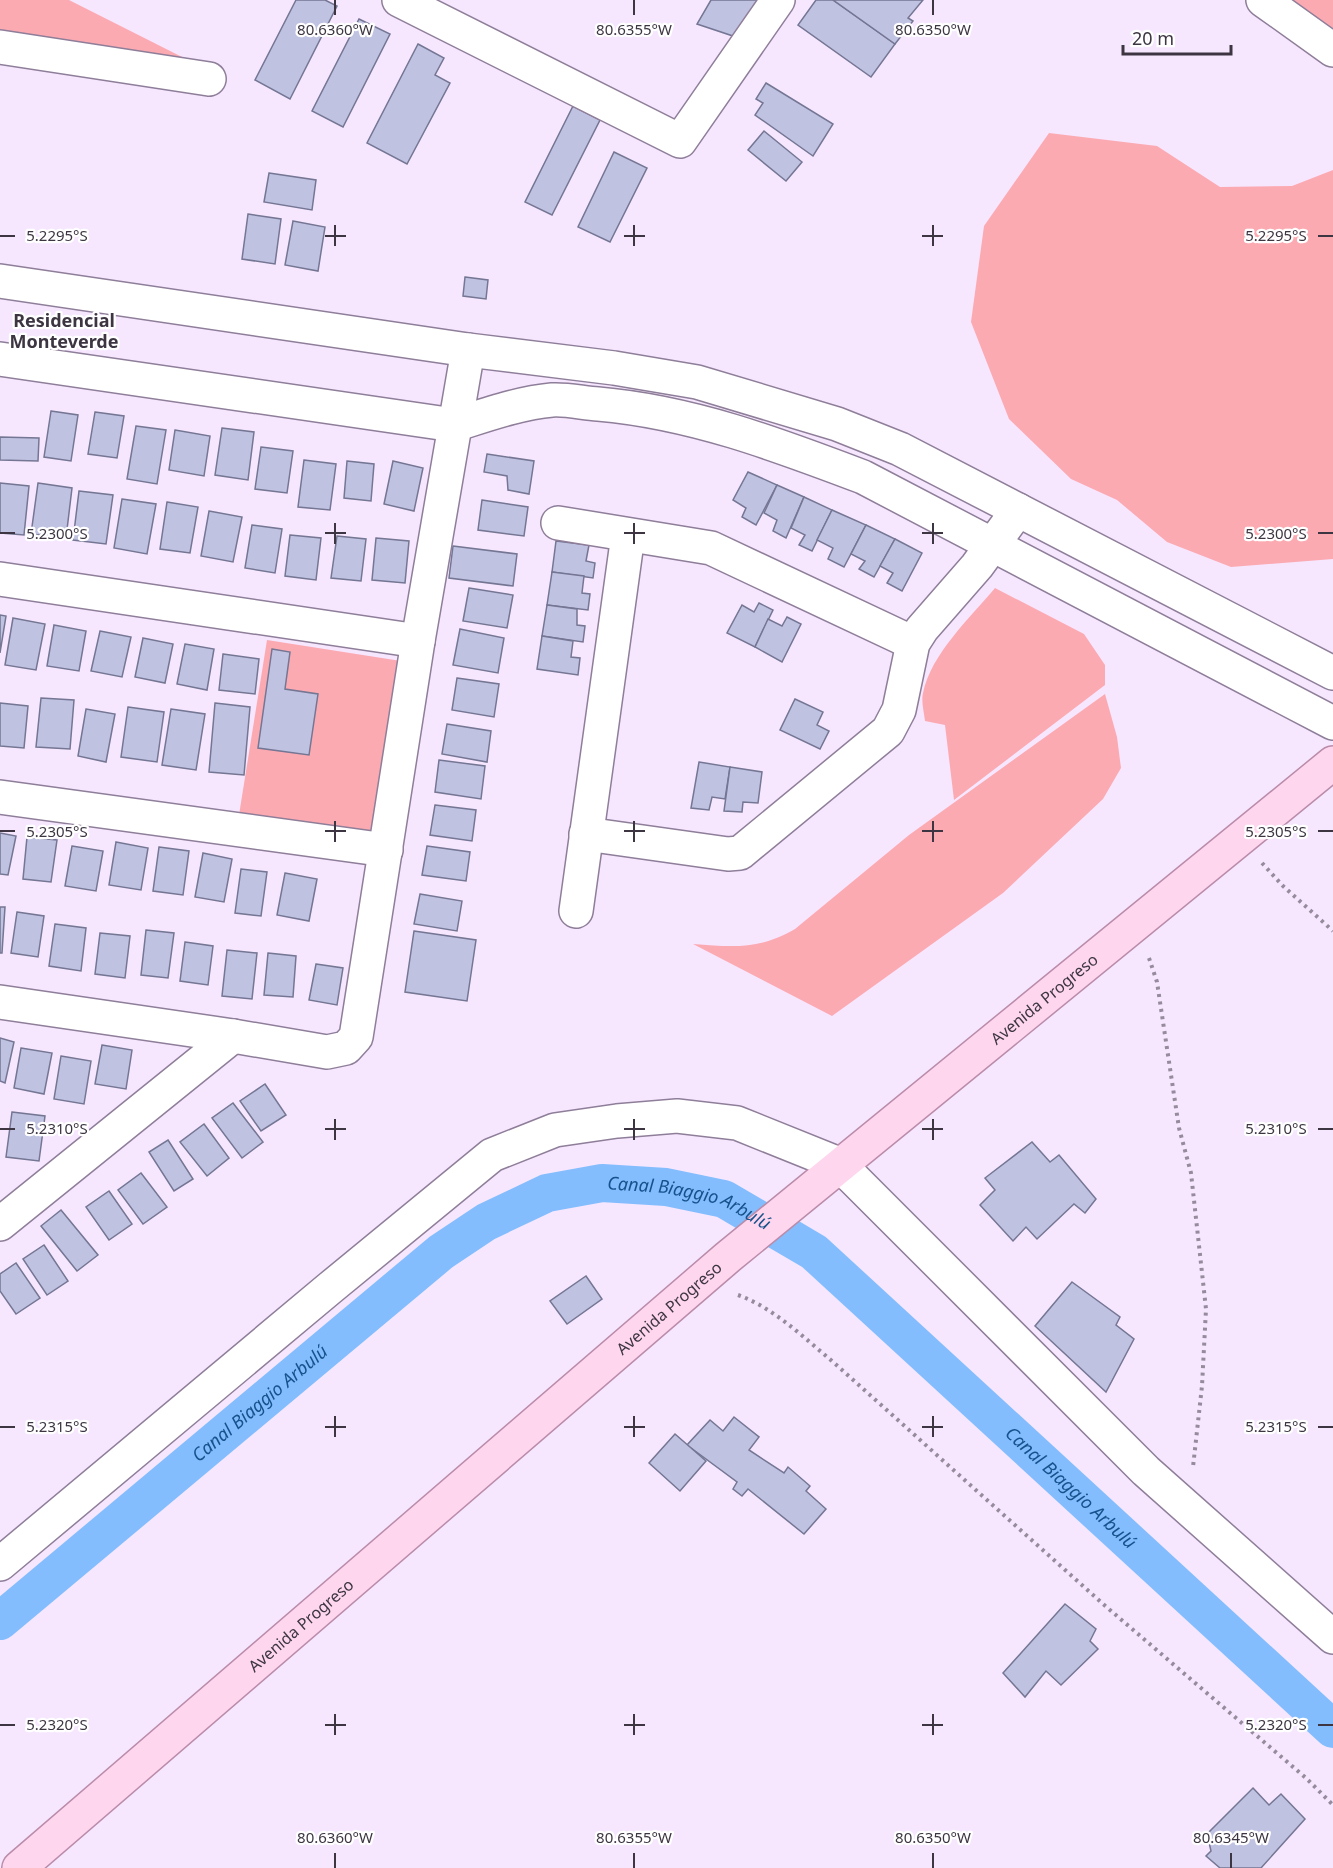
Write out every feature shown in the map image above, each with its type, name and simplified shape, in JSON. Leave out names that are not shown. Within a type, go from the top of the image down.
[{"type":"main road","name":"Avenida Progreso","points":[[19,1868],[728,1257],[839,1164],[1333,763]]},
{"type":"street","points":[[399,0],[680,141],[778,0]]},
{"type":"street","points":[[1263,0],[1333,50]]},
{"type":"street","points":[[0,47],[209,79]]},
{"type":"street","points":[[0,281],[468,350],[614,368],[697,382],[837,424],[900,450],[1333,673]]},
{"type":"street","points":[[0,1002],[327,1052],[346,1047],[356,1037],[418,641],[468,350]]},
{"type":"street","points":[[0,360],[454,425],[487,414],[536,402],[555,400],[646,410],[705,422],[783,447],[863,477],[1333,723]]},
{"type":"street","points":[[610,405],[614,368]]},
{"type":"street","points":[[586,834],[728,854],[740,853],[888,731],[899,710],[913,643],[922,629],[977,566],[1018,510]]},
{"type":"street","points":[[558,523],[711,548],[913,643]]},
{"type":"street","points":[[576,910],[628,535]]},
{"type":"street","points":[[0,579],[418,641]]},
{"type":"street","points":[[0,797],[386,850]]},
{"type":"street","points":[[7,1213],[233,1036]]},
{"type":"street","points":[[0,1564],[492,1155],[555,1130],[617,1121],[677,1116],[737,1123],[839,1164],[1146,1471],[1333,1637]]},
{"type":"path","points":[[1240,838],[1282,885],[1333,931]]},
{"type":"path","points":[[1137,922],[1157,982],[1179,1128],[1191,1173],[1206,1309],[1202,1386],[1189,1509]]},
{"type":"path","points":[[699,1282],[750,1299],[786,1323],[832,1361],[1103,1604],[1306,1778],[1333,1805]]},
{"type":"shaded area","points":[[0,0],[69,0],[190,61],[0,30]]},
{"type":"shaded area","points":[[1280,0],[1333,0],[1333,37]]},
{"type":"shaded area","points":[[1049,133],[1157,146],[1220,187],[1292,186],[1333,170],[1333,559],[1231,567],[1167,542],[1117,500],[1071,479],[1009,419],[971,322],[984,226]]},
{"type":"shaded area","points":[[995,588],[1084,634],[1105,665],[1105,685],[954,800],[945,725],[925,721],[923,693],[934,664],[963,624]]},
{"type":"shaded area","points":[[267,640],[401,661],[373,835],[239,815]]},
{"type":"shaded area","points":[[1105,694],[1117,737],[1121,768],[1103,799],[1003,893],[832,1016],[693,944],[746,946],[769,941],[795,929],[909,835]]},
{"type":"building","points":[[296,0],[325,0],[337,6],[290,99],[255,80]]},
{"type":"building","points":[[711,0],[759,0],[736,37],[697,24]]},
{"type":"building","points":[[816,0],[833,0],[895,44],[871,77],[798,25]]},
{"type":"building","points":[[833,0],[923,0],[908,18],[913,21],[895,44]]},
{"type":"building","points":[[359,19],[390,34],[343,127],[312,111]]},
{"type":"building","points":[[418,44],[444,58],[435,75],[450,83],[407,164],[367,143]]},
{"type":"building","points":[[766,83],[833,124],[813,156],[755,115],[763,103],[756,99]]},
{"type":"building","points":[[573,106],[600,120],[552,215],[525,202]]},
{"type":"building","points":[[764,131],[802,162],[786,181],[748,150]]},
{"type":"building","points":[[614,152],[647,168],[610,242],[578,227]]},
{"type":"building","points":[[269,173],[316,180],[312,210],[264,202]]},
{"type":"building","points":[[248,214],[281,219],[275,264],[242,259]]},
{"type":"building","points":[[293,221],[325,227],[318,271],[285,265]]},
{"type":"building","points":[[465,277],[488,280],[486,299],[463,296]]},
{"type":"building","points":[[51,411],[78,415],[71,461],[44,457]]},
{"type":"building","points":[[95,412],[124,416],[117,458],[88,454]]},
{"type":"building","points":[[136,426],[166,430],[157,484],[127,479]]},
{"type":"building","points":[[222,428],[254,432],[248,480],[215,475]]},
{"type":"building","points":[[175,430],[210,436],[204,476],[169,470]]},
{"type":"building","points":[[0,437],[39,438],[38,461],[0,460]]},
{"type":"building","points":[[261,447],[293,451],[287,493],[255,489]]},
{"type":"building","points":[[487,454],[534,461],[529,494],[508,490],[507,476],[484,472]]},
{"type":"building","points":[[304,460],[336,464],[330,510],[298,507]]},
{"type":"building","points":[[347,461],[374,464],[371,501],[344,498]]},
{"type":"building","points":[[393,461],[423,468],[414,511],[384,504]]},
{"type":"building","points":[[748,472],[777,485],[756,525],[742,517],[746,508],[733,500]]},
{"type":"building","points":[[0,483],[29,486],[24,535],[0,533]]},
{"type":"building","points":[[38,483],[72,488],[66,538],[31,534]]},
{"type":"building","points":[[777,485],[804,497],[786,538],[773,531],[777,520],[764,513]]},
{"type":"building","points":[[79,491],[113,495],[106,544],[73,540]]},
{"type":"building","points":[[804,497],[832,510],[812,551],[799,545],[805,535],[791,528]]},
{"type":"building","points":[[122,499],[156,504],[147,554],[114,548]]},
{"type":"building","points":[[482,500],[528,507],[524,536],[478,530]]},
{"type":"building","points":[[167,502],[198,507],[190,553],[160,549]]},
{"type":"building","points":[[832,510],[866,525],[844,567],[828,559],[833,548],[817,540]]},
{"type":"building","points":[[209,511],[242,517],[233,562],[201,556]]},
{"type":"building","points":[[252,525],[282,529],[275,573],[245,568]]},
{"type":"building","points":[[866,525],[895,539],[874,577],[859,569],[865,561],[851,554]]},
{"type":"building","points":[[290,535],[321,538],[316,580],[285,576]]},
{"type":"building","points":[[337,536],[366,539],[361,581],[331,578]]},
{"type":"building","points":[[376,538],[409,541],[405,583],[372,580]]},
{"type":"building","points":[[895,539],[922,553],[902,591],[887,583],[893,573],[880,566]]},
{"type":"building","points":[[556,541],[589,545],[586,561],[595,563],[593,578],[552,572]]},
{"type":"building","points":[[453,546],[517,554],[513,586],[449,578]]},
{"type":"building","points":[[552,572],[584,576],[582,593],[590,594],[588,610],[547,605]]},
{"type":"building","points":[[469,588],[513,595],[507,628],[463,621]]},
{"type":"building","points":[[759,603],[773,610],[755,647],[727,633],[742,605],[754,612]]},
{"type":"building","points":[[547,605],[577,609],[577,625],[585,626],[583,642],[542,636]]},
{"type":"building","points":[[0,615],[6,616],[0,653]]},
{"type":"building","points":[[787,617],[801,624],[782,662],[755,647],[768,619],[782,626]]},
{"type":"building","points":[[13,618],[45,624],[36,670],[5,665]]},
{"type":"building","points":[[54,625],[86,631],[79,671],[47,666]]},
{"type":"building","points":[[460,629],[504,638],[498,673],[453,665]]},
{"type":"building","points":[[100,631],[131,637],[122,677],[91,671]]},
{"type":"building","points":[[542,636],[573,641],[571,657],[580,658],[578,675],[537,669]]},
{"type":"building","points":[[143,638],[173,644],[165,683],[135,677]]},
{"type":"building","points":[[185,644],[214,649],[207,690],[177,684]]},
{"type":"building","points":[[272,649],[290,652],[285,689],[318,694],[309,755],[258,748]]},
{"type":"building","points":[[223,654],[259,659],[255,694],[219,690]]},
{"type":"building","points":[[457,678],[499,684],[494,717],[452,710]]},
{"type":"building","points":[[41,698],[74,700],[70,749],[36,747]]},
{"type":"building","points":[[795,699],[823,712],[817,725],[829,731],[820,749],[780,730]]},
{"type":"building","points":[[0,703],[28,706],[24,748],[0,746]]},
{"type":"building","points":[[215,703],[250,707],[244,775],[209,772]]},
{"type":"building","points":[[128,707],[164,712],[157,762],[121,757]]},
{"type":"building","points":[[86,709],[115,714],[106,762],[78,756]]},
{"type":"building","points":[[171,709],[205,714],[196,770],[162,765]]},
{"type":"building","points":[[447,724],[491,731],[487,762],[442,754]]},
{"type":"building","points":[[439,760],[485,766],[481,799],[435,792]]},
{"type":"building","points":[[699,762],[730,767],[725,799],[712,797],[709,810],[691,808]]},
{"type":"building","points":[[730,767],[762,772],[758,803],[743,802],[742,812],[724,811]]},
{"type":"building","points":[[435,805],[476,810],[472,841],[430,835]]},
{"type":"building","points":[[0,833],[16,836],[8,875],[0,874]]},
{"type":"building","points":[[27,837],[57,840],[51,882],[23,879]]},
{"type":"building","points":[[116,842],[148,848],[141,890],[109,885]]},
{"type":"building","points":[[72,846],[103,851],[96,891],[65,886]]},
{"type":"building","points":[[427,846],[470,852],[466,881],[422,875]]},
{"type":"building","points":[[159,847],[189,851],[183,895],[153,891]]},
{"type":"building","points":[[203,853],[232,859],[224,902],[195,897]]},
{"type":"building","points":[[241,869],[267,872],[261,916],[235,913]]},
{"type":"building","points":[[285,873],[317,879],[309,921],[277,915]]},
{"type":"building","points":[[420,894],[462,901],[457,931],[414,924]]},
{"type":"building","points":[[0,907],[5,907],[2,953],[0,953]]},
{"type":"building","points":[[17,912],[44,916],[38,957],[11,953]]},
{"type":"building","points":[[55,924],[86,928],[81,971],[49,966]]},
{"type":"building","points":[[146,930],[174,933],[168,978],[141,975]]},
{"type":"building","points":[[414,931],[476,940],[467,1001],[405,992]]},
{"type":"building","points":[[100,933],[130,936],[125,978],[95,974]]},
{"type":"building","points":[[185,942],[213,946],[208,985],[180,981]]},
{"type":"building","points":[[227,950],[257,953],[252,999],[222,996]]},
{"type":"building","points":[[268,953],[296,956],[293,997],[264,995]]},
{"type":"building","points":[[316,964],[343,968],[337,1005],[309,1000]]},
{"type":"building","points":[[0,1038],[14,1042],[5,1083],[0,1081]]},
{"type":"building","points":[[102,1045],[132,1050],[126,1089],[95,1084]]},
{"type":"building","points":[[21,1048],[52,1053],[44,1094],[14,1088]]},
{"type":"building","points":[[61,1056],[91,1061],[84,1104],[54,1099]]},
{"type":"building","points":[[265,1084],[286,1115],[261,1131],[240,1101]]},
{"type":"building","points":[[233,1103],[263,1142],[242,1158],[212,1118]]},
{"type":"building","points":[[12,1112],[45,1116],[39,1161],[6,1157]]},
{"type":"building","points":[[204,1124],[229,1158],[207,1176],[180,1142]]},
{"type":"building","points":[[168,1140],[193,1179],[174,1191],[149,1152]]},
{"type":"building","points":[[1032,1142],[1050,1162],[1059,1155],[1096,1199],[1085,1213],[1074,1204],[1037,1239],[1026,1227],[1013,1241],[980,1205],[995,1190],[985,1178]]},
{"type":"building","points":[[141,1173],[167,1207],[143,1224],[118,1190]]},
{"type":"building","points":[[109,1191],[132,1224],[109,1240],[86,1207]]},
{"type":"building","points":[[61,1210],[98,1255],[77,1271],[41,1226]]},
{"type":"building","points":[[44,1245],[68,1281],[47,1295],[23,1259]]},
{"type":"building","points":[[16,1263],[40,1298],[16,1314],[0,1291],[0,1274]]},
{"type":"building","points":[[586,1276],[602,1299],[567,1324],[550,1301]]},
{"type":"building","points":[[1072,1282],[1120,1317],[1116,1325],[1134,1339],[1106,1392],[1035,1326]]},
{"type":"building","points":[[734,1417],[759,1437],[749,1450],[784,1473],[788,1467],[810,1486],[806,1491],[826,1509],[804,1534],[748,1489],[742,1496],[733,1489],[737,1482],[687,1445],[710,1420],[723,1431]]},
{"type":"building","points":[[675,1434],[706,1461],[680,1491],[649,1463]]},
{"type":"building","points":[[1065,1604],[1096,1629],[1090,1641],[1098,1649],[1061,1685],[1046,1671],[1025,1697],[1003,1673]]},
{"type":"building","points":[[1253,1788],[1269,1805],[1281,1794],[1305,1819],[1261,1868],[1220,1868],[1206,1856],[1211,1851],[1207,1834]]},
{"type":"waterway","name":"Canal Biaggio Arbulú","points":[[0,1621],[441,1252],[486,1222],[547,1193],[602,1183],[666,1187],[724,1199],[814,1252],[1333,1729]]},
{"type":"district","name":"Residencial Monteverde","points":[[64,331]]}]
